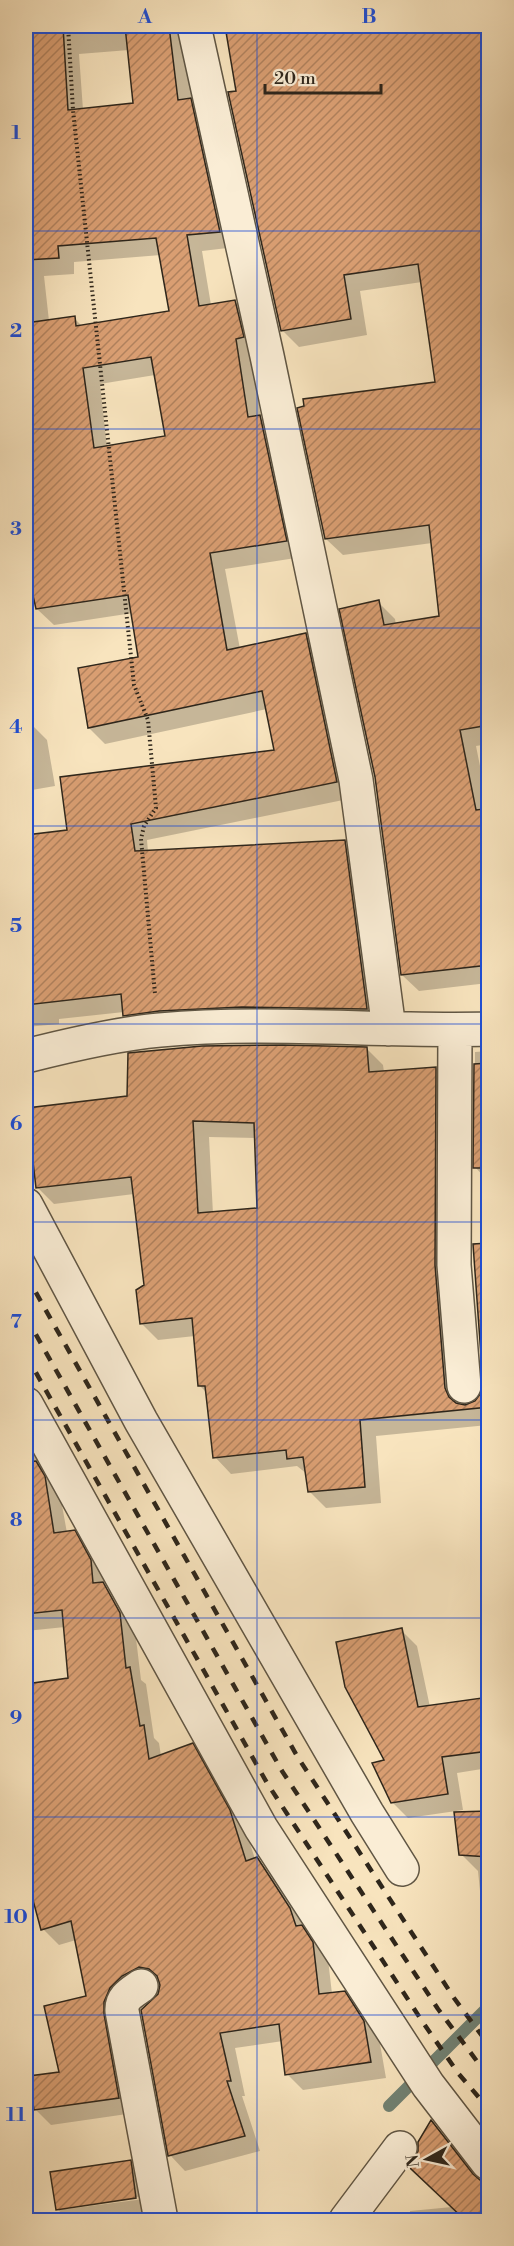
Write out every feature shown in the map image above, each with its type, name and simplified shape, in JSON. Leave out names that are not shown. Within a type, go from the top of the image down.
[{"type":"street","points":[[194,26],[267,356],[356,780],[389,1029]]},
{"type":"street","points":[[26,1056],[158,1030],[273,1026],[489,1029]]},
{"type":"street","points":[[455,1030],[454,1265],[464,1386]]},
{"type":"street","points":[[26,1205],[141,1421],[367,1813],[402,1869]]},
{"type":"street","points":[[26,1404],[261,1828],[420,2073],[489,2163]]},
{"type":"street","points":[[141,1986],[124,1999],[122,2011],[161,2220]]},
{"type":"street","points":[[346,2220],[400,2148]]},
{"type":"path","points":[[68,26],[73,110],[134,685],[148,720],[156,808],[144,826],[141,839],[158,1030]]},
{"type":"building","points":[[26,26],[63,26],[68,110],[133,103],[125,26],[169,26],[178,100],[191,98],[220,232],[187,235],[199,306],[235,300],[244,337],[236,339],[248,417],[260,415],[287,541],[210,553],[227,650],[306,633],[337,782],[131,824],[135,851],[345,840],[367,1009],[242,1007],[159,1011],[123,1016],[121,994],[26,1005],[26,835],[67,830],[60,777],[274,750],[262,691],[88,728],[78,668],[138,657],[128,595],[36,609],[26,564],[26,323],[75,316],[76,326],[169,311],[156,238],[58,246],[59,258],[26,260]],"holes":[[[151,357],[165,436],[94,448],[83,368]]]},
{"type":"building","points":[[225,26],[489,26],[489,725],[460,730],[476,810],[484,809],[489,848],[489,965],[401,975],[375,777],[339,609],[379,600],[384,625],[439,616],[429,525],[325,539],[297,408],[304,406],[303,399],[435,382],[418,264],[344,275],[351,319],[281,331],[228,92],[236,91]]},
{"type":"building","points":[[202,1046],[367,1047],[369,1072],[436,1067],[435,1265],[445,1388],[449,1397],[456,1403],[465,1405],[475,1401],[481,1393],[483,1384],[473,1244],[489,1243],[489,1407],[360,1420],[365,1487],[308,1492],[303,1457],[287,1459],[286,1450],[213,1458],[205,1386],[198,1386],[192,1318],[140,1324],[136,1290],[144,1285],[131,1177],[36,1188],[27,1108],[127,1096],[128,1053]],"holes":[[[193,1121],[254,1123],[257,1208],[198,1213]]]},
{"type":"building","points":[[489,1063],[489,1168],[473,1168],[474,1064]]},
{"type":"building","points":[[36,1461],[45,1476],[54,1533],[75,1530],[91,1560],[93,1583],[103,1582],[120,1613],[126,1668],[130,1667],[140,1726],[144,1725],[149,1759],[193,1743],[230,1810],[246,1861],[257,1857],[290,1908],[296,1926],[302,1925],[313,1942],[319,1994],[345,1991],[364,2021],[371,2062],[285,2075],[279,2024],[220,2033],[231,2081],[227,2081],[245,2136],[168,2156],[141,2010],[158,1994],[160,1985],[157,1976],[149,1969],[139,1967],[122,1976],[110,1988],[104,2002],[104,2014],[119,2098],[34,2110],[29,2076],[59,2072],[44,2006],[86,1996],[71,1921],[41,1930],[26,1874],[26,1684],[68,1678],[62,1610],[26,1614],[26,1462]]},
{"type":"building","points":[[402,1628],[418,1707],[489,1697],[489,1751],[442,1757],[448,1794],[391,1803],[372,1763],[384,1760],[345,1687],[336,1642]]},
{"type":"building","points":[[489,1811],[489,1857],[459,1855],[454,1812]]},
{"type":"building","points":[[431,2120],[473,2174],[480,2180],[489,2181],[489,2220],[465,2220],[409,2167],[418,2151],[418,2142]]},
{"type":"building","points":[[131,2160],[136,2198],[56,2210],[50,2172]]},
{"type":"waterway","points":[[389,2106],[488,2007]]},
{"type":"railway","points":[[26,1275],[297,1756],[454,1998],[488,2044]]},
{"type":"railway","points":[[26,1317],[282,1771],[438,2009],[488,2076]]},
{"type":"railway","points":[[26,1355],[267,1783],[422,2021],[458,2073],[488,2108]]}]
